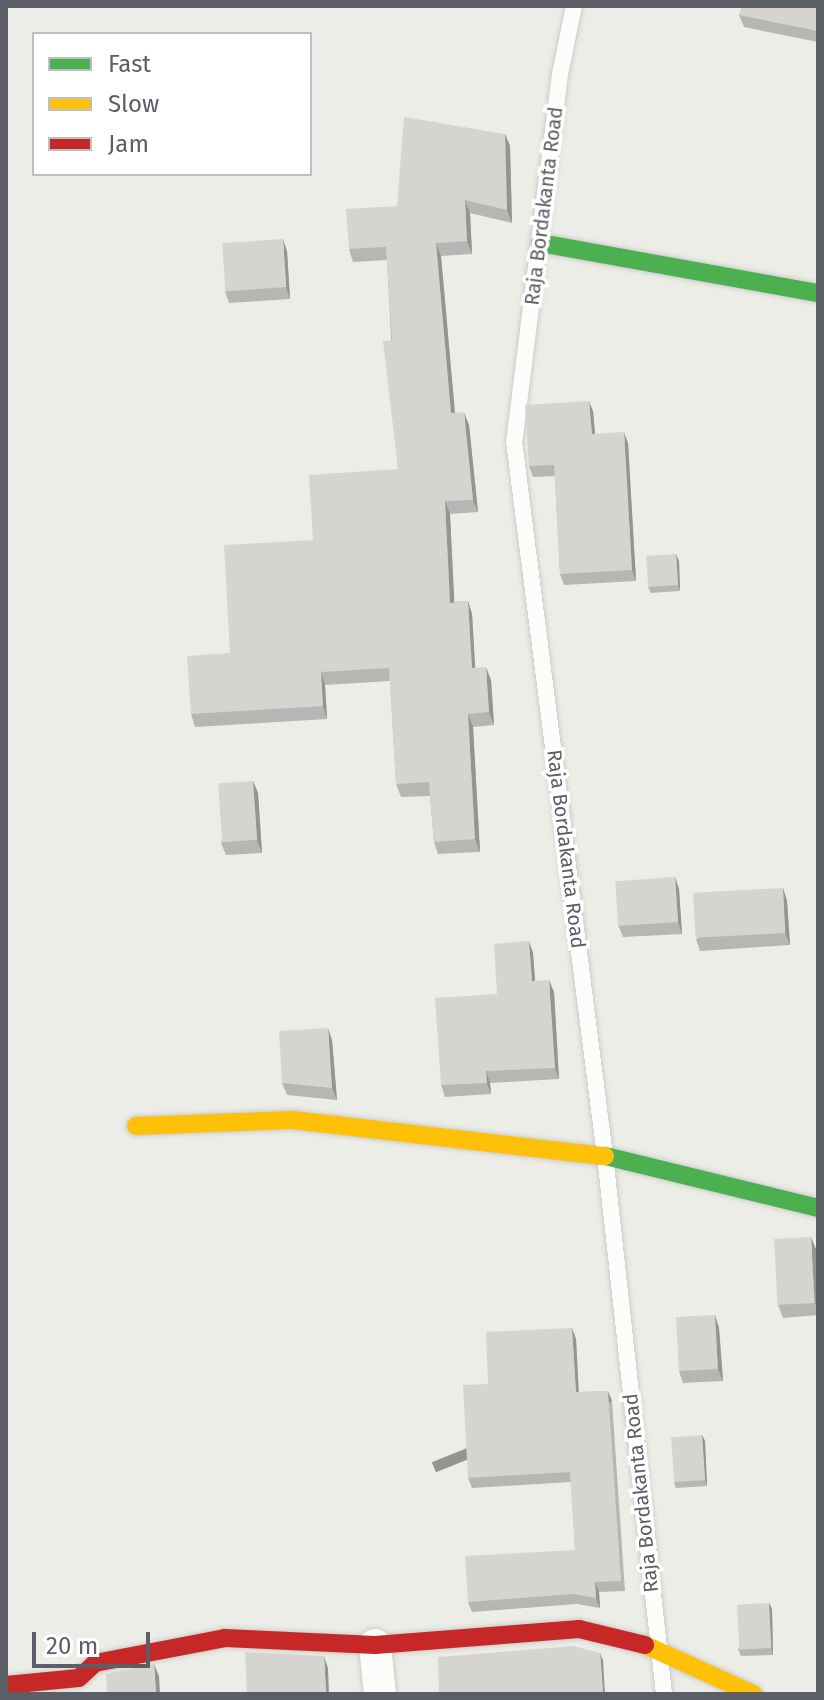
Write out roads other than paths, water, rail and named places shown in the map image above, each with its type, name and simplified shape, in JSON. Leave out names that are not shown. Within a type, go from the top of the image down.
[{"type":"street","points":[[540,243],[818,293]]},
{"type":"street","points":[[136,1126],[292,1120],[605,1156],[818,1208]]},
{"type":"street","points":[[6,1685],[79,1678],[95,1663],[225,1638],[375,1645],[579,1629],[658,1648],[753,1694]]},
{"type":"street","points":[[375,1645],[380,1694]]},
{"type":"lane","name":"Raja Bordakanta Road","points":[[574,6],[560,74],[514,441],[605,1156],[664,1694]]}]
